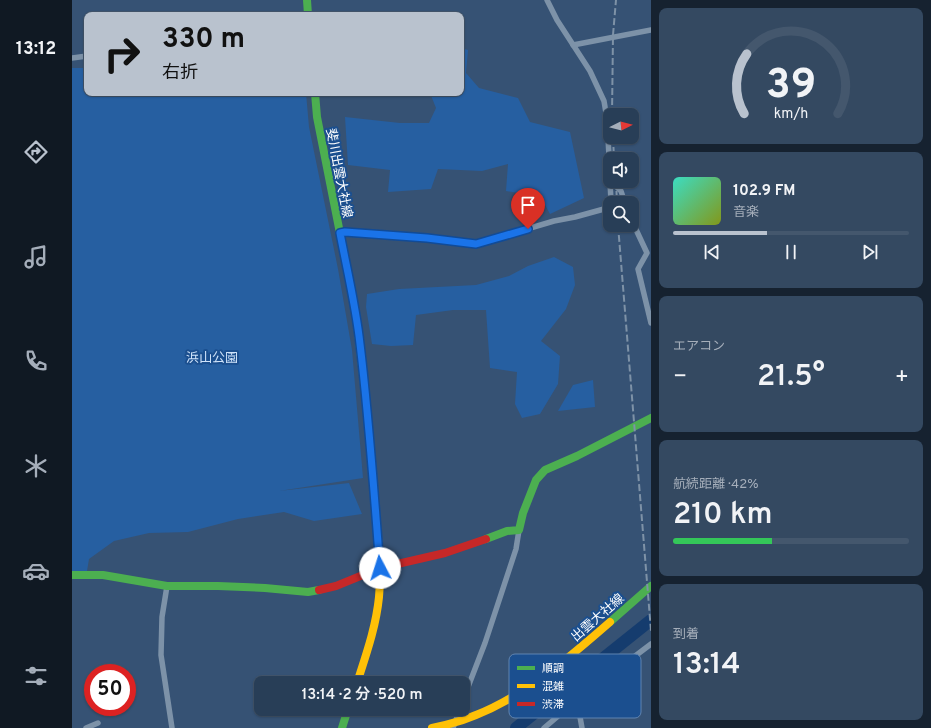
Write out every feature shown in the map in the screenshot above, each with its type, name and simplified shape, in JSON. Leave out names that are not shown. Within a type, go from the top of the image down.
[{"type":"main road","points":[[307,0],[308,12]]},
{"type":"main road","name":"斐川出雲大社線","points":[[315,96],[317,117],[356,314],[360,342],[366,395],[380,568],[378,597],[372,632],[359,676]]},
{"type":"main road","points":[[72,575],[103,575],[167,586],[265,588],[308,592],[336,586],[380,568],[445,553],[507,531],[518,530],[536,480],[545,470],[577,456],[651,418]]},
{"type":"main road","name":"出雲大社線","points":[[573,654],[651,586]]},
{"type":"main road","name":"出雲大社線","points":[[432,728],[454,725],[483,713],[509,698]]},
{"type":"main road","points":[[342,728],[346,716]]},
{"type":"street","points":[[547,0],[557,20],[590,71],[604,101],[607,119],[609,152]]},
{"type":"street","points":[[573,45],[651,30]]},
{"type":"street","points":[[72,58],[84,56]]},
{"type":"street","points":[[340,233],[345,232],[427,238],[476,244],[554,221],[604,209],[611,201],[610,188]]},
{"type":"street","points":[[617,188],[621,191],[623,196]]},
{"type":"street","points":[[638,232],[649,252],[638,268],[651,323]]},
{"type":"street","points":[[470,682],[485,643],[516,549],[518,530]]},
{"type":"street","points":[[167,586],[162,617],[161,655],[172,728]]},
{"type":"street","points":[[638,654],[651,644]]},
{"type":"street","points":[[544,728],[556,718]]},
{"type":"street","points":[[580,718],[582,728]]},
{"type":"street","points":[[86,728],[98,723]]},
{"type":"green space","points":[[464,49],[468,50],[466,73],[479,88],[518,98],[530,122],[570,132],[584,198],[550,214],[541,197],[506,191],[508,164],[482,171],[438,169],[431,189],[388,192],[390,170],[348,165],[345,117],[400,123],[429,123],[436,108],[431,96],[464,96]]},
{"type":"green space","name":"浜山公園","points":[[72,68],[84,68],[84,96],[306,96],[309,127],[338,269],[352,350],[363,478],[279,491],[349,483],[362,514],[314,521],[284,512],[238,519],[188,532],[149,533],[114,541],[89,559],[87,571],[72,571]]},
{"type":"green space","points":[[554,257],[573,267],[575,285],[566,309],[541,341],[560,356],[558,384],[540,414],[522,418],[515,404],[517,372],[490,368],[486,310],[453,310],[416,315],[413,345],[391,346],[372,344],[366,307],[367,294],[399,289],[476,285],[509,276],[528,266]]},
{"type":"green space","points":[[593,380],[595,407],[558,411],[573,385]]},
{"type":"waterway","points":[[608,654],[651,620]]},
{"type":"waterway","points":[[516,728],[528,718]]},
{"type":"railway","points":[[612,108],[613,35],[616,0]]},
{"type":"railway","points":[[613,144],[614,152]]},
{"type":"railway","points":[[616,188],[617,196]]},
{"type":"railway","points":[[619,232],[651,631]]},
{"type":"traffic: fast","points":[[307,0],[308,12]]},
{"type":"traffic: fast","points":[[315,96],[317,117],[356,314],[367,409],[375,502]]},
{"type":"traffic: fast","points":[[486,539],[507,531],[519,530],[523,513],[536,480],[545,470],[577,456],[651,418]]},
{"type":"traffic: fast","points":[[72,575],[103,575],[167,586],[218,586],[308,592],[319,590]]},
{"type":"traffic: fast","points":[[610,622],[651,586]]},
{"type":"traffic: fast","points":[[342,728],[346,716]]},
{"type":"traffic: slow","points":[[359,676],[373,630],[379,597],[380,562],[375,502]]},
{"type":"traffic: slow","points":[[572,654],[610,622]]},
{"type":"traffic: slow","points":[[432,728],[471,717],[509,699]]},
{"type":"traffic: jam","points":[[319,590],[336,586],[380,568],[445,553],[486,539]]},
{"type":"route","points":[[380,568],[360,342],[340,233],[345,232],[427,238],[476,244],[528,229]]}]
